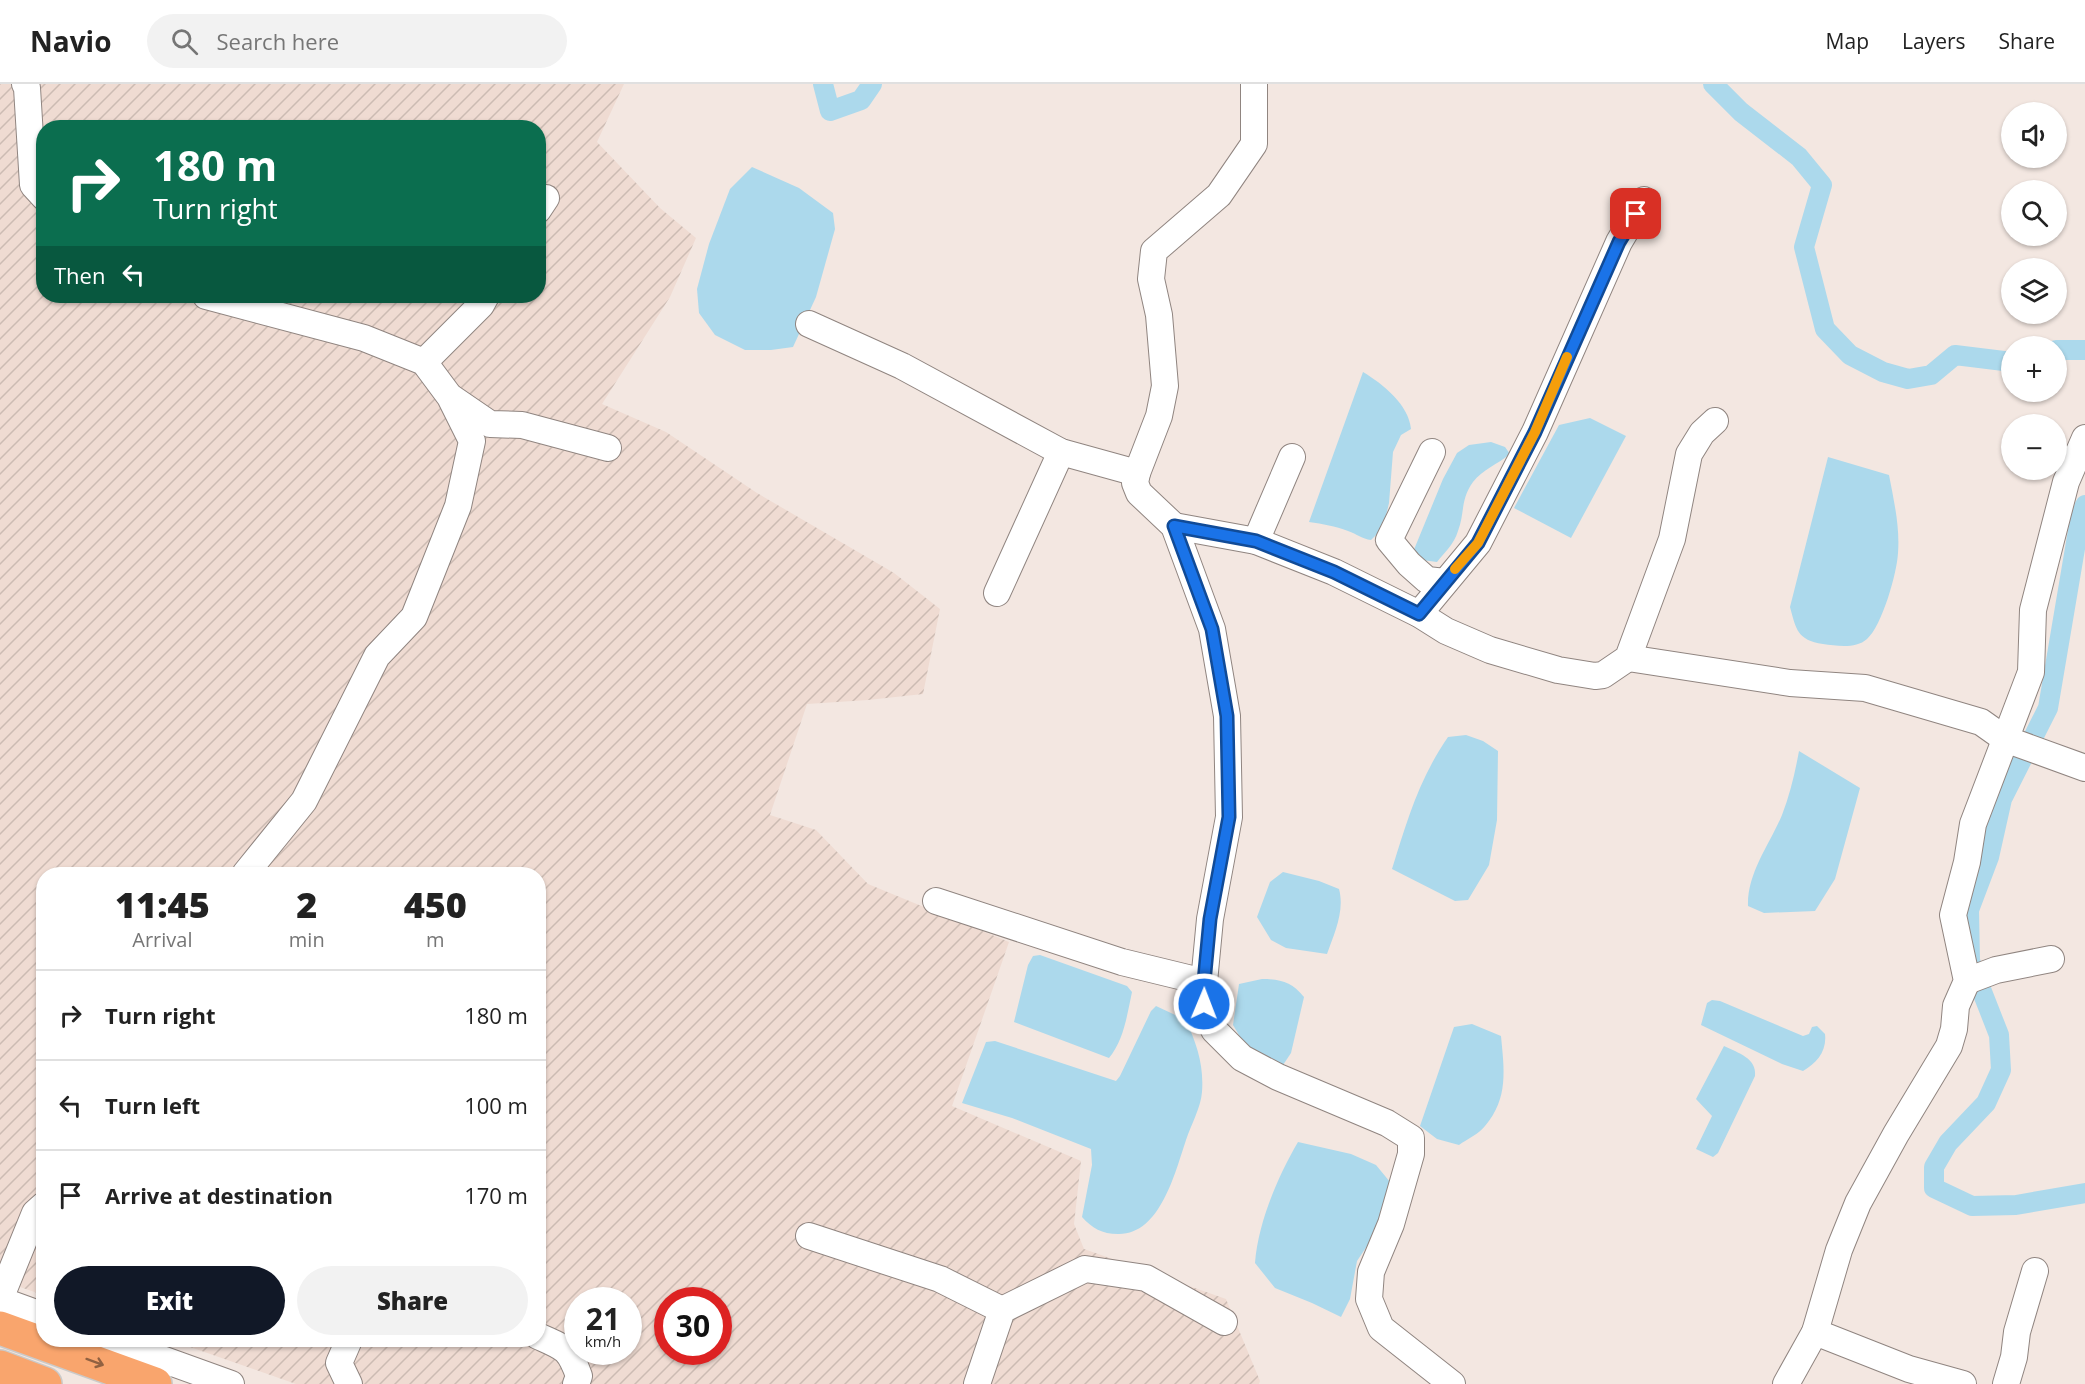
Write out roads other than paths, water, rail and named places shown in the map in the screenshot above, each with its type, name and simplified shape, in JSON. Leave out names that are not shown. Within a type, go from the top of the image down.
[{"type":"highway","points":[[1,1312],[36,1328]]},
{"type":"highway","points":[[75,1347],[154,1384]]},
{"type":"highway","points":[[0,1367],[45,1384]]},
{"type":"street","points":[[25,84],[33,185],[36,188]]},
{"type":"street","points":[[1254,84],[1254,144],[1220,195],[1154,251],[1150,279],[1160,315],[1165,386],[1159,416],[1137,473],[1136,483],[1139,493],[1174,526],[1212,629],[1227,716],[1229,817],[1210,919],[1204,1004],[1214,1030],[1242,1058],[1278,1077],[1387,1122],[1411,1138],[1411,1154],[1391,1224],[1371,1272],[1369,1299],[1381,1328],[1452,1384]]},
{"type":"street","points":[[1419,614],[1478,543],[1535,432],[1619,242],[1644,200]]},
{"type":"street","points":[[232,303],[364,338],[424,362],[450,397],[472,441],[458,506],[414,617],[377,656],[304,801],[251,867]]},
{"type":"street","points":[[424,362],[482,303]]},
{"type":"street","points":[[809,324],[902,366],[1061,452],[1137,473]]},
{"type":"street","points":[[450,397],[490,424],[522,425],[608,448]]},
{"type":"street","points":[[1174,526],[1256,541],[1334,572],[1419,614],[1446,631],[1490,650],[1558,670],[1595,676],[1603,675],[1628,658],[1672,539],[1689,454],[1702,433],[1715,421]]},
{"type":"street","points":[[1786,1384],[1815,1332],[1839,1250],[1858,1203],[1949,1046],[1954,1029],[1956,1006],[1967,981],[1953,915],[1967,862],[1973,824],[2031,672],[2033,610],[2066,482],[2085,438]]},
{"type":"street","points":[[997,592],[1061,452]]},
{"type":"street","points":[[1432,452],[1389,540],[1409,564],[1427,580],[1445,582]]},
{"type":"street","points":[[1256,541],[1292,457]]},
{"type":"street","points":[[1628,658],[1790,683],[1864,688],[1981,722],[2005,739],[2085,768]]},
{"type":"street","points":[[936,901],[1122,962],[1204,982]]},
{"type":"street","points":[[1967,981],[1996,970],[2051,959]]},
{"type":"street","points":[[36,1212],[1,1312],[36,1315]]},
{"type":"street","points":[[809,1236],[940,1279],[1002,1310]]},
{"type":"street","points":[[977,1384],[1002,1310],[1085,1269],[1146,1278],[1224,1322]]},
{"type":"street","points":[[2006,1384],[2014,1357],[2017,1332],[2035,1271]]},
{"type":"street","points":[[1815,1332],[1909,1370],[1963,1384]]},
{"type":"street","points":[[546,1340],[560,1346],[572,1356],[579,1376],[576,1384]]},
{"type":"street","points":[[128,1347],[231,1384]]},
{"type":"street","points":[[346,1347],[339,1363],[349,1384]]},
{"type":"water","points":[[752,167],[799,188],[833,213],[835,229],[816,297],[793,347],[745,350],[715,335],[699,313],[697,289],[709,244],[730,189]]},
{"type":"water","points":[[1363,372],[1394,396],[1405,412],[1411,429],[1401,435],[1393,452],[1389,503],[1383,528],[1371,540],[1338,528],[1309,522]]},
{"type":"water","points":[[1590,418],[1626,436],[1571,538],[1514,508],[1559,425]]},
{"type":"water","points":[[1491,442],[1505,447],[1510,454],[1473,482],[1466,495],[1460,524],[1452,544],[1437,562],[1422,560],[1413,552],[1443,479],[1457,453],[1469,445]]},
{"type":"water","points":[[1828,457],[1889,475],[1896,514],[1898,553],[1888,599],[1873,632],[1863,642],[1852,646],[1828,645],[1808,640],[1796,627],[1790,607]]},
{"type":"water","points":[[1466,735],[1483,741],[1498,751],[1497,820],[1489,865],[1468,900],[1455,901],[1392,869],[1415,801],[1429,769],[1448,737]]},
{"type":"water","points":[[1799,751],[1860,788],[1835,879],[1815,911],[1764,913],[1748,906],[1751,882],[1782,815]]},
{"type":"water","points":[[1283,872],[1319,881],[1339,889],[1340,914],[1327,954],[1286,948],[1271,940],[1257,917],[1270,882]]},
{"type":"water","points":[[1040,955],[1127,986],[1132,992],[1122,1035],[1109,1058],[1014,1022],[1028,965],[1033,956]]},
{"type":"water","points":[[1262,979],[1286,982],[1304,997],[1291,1053],[1283,1065],[1267,1064],[1249,1052],[1233,1025],[1239,984]]},
{"type":"water","points":[[1712,1000],[1720,1001],[1803,1036],[1809,1034],[1812,1027],[1817,1026],[1825,1034],[1823,1051],[1813,1064],[1803,1071],[1782,1064],[1701,1025],[1707,1003]]},
{"type":"water","points":[[1156,1006],[1186,1020],[1201,1064],[1201,1098],[1171,1185],[1155,1213],[1133,1232],[1118,1234],[1102,1232],[1082,1217],[1092,1165],[1091,1149],[1012,1118],[962,1103],[986,1042],[995,1041],[1116,1081],[1151,1011]]},
{"type":"water","points":[[1472,1024],[1501,1036],[1503,1083],[1493,1115],[1480,1132],[1459,1145],[1437,1139],[1420,1126],[1454,1027]]},
{"type":"water","points":[[1724,1046],[1750,1060],[1755,1076],[1718,1153],[1713,1157],[1696,1149],[1712,1116],[1696,1099]]},
{"type":"water","points":[[1298,1142],[1351,1154],[1376,1165],[1390,1182],[1385,1219],[1357,1261],[1350,1299],[1341,1317],[1275,1288],[1255,1263],[1260,1232],[1270,1200]]},
{"type":"waterway","points":[[823,84],[830,111],[861,100],[872,84]]},
{"type":"waterway","points":[[1713,84],[1741,112],[1799,157],[1822,185],[1804,247],[1825,329],[1850,355],[1883,372],[1908,379],[1931,375],[1955,355],[2001,361]]},
{"type":"waterway","points":[[2067,350],[2085,350]]},
{"type":"waterway","points":[[2085,505],[2080,519],[2048,708],[2002,799],[1989,857],[1969,910],[1970,961],[1999,1035],[2001,1070],[1986,1103],[1948,1143],[1934,1167],[1934,1188],[1972,1206],[2016,1205],[2085,1193]]}]
